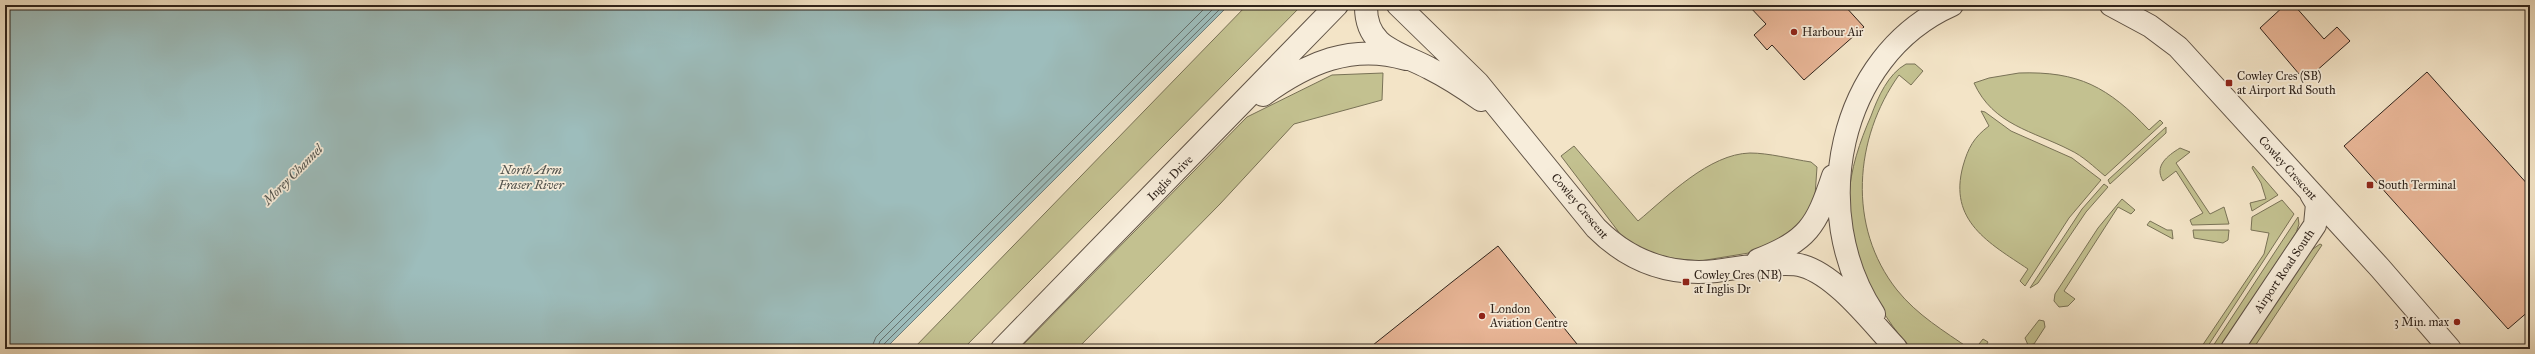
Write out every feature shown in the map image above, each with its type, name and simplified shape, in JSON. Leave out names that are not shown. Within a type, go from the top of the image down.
[{"type":"street","name":"Inglis Drive","points":[[1002,349],[1223,124],[1337,5]]},
{"type":"street","name":"Cowley Crescent","points":[[1366,5],[1370,26],[1378,40],[1388,50],[1444,76],[1504,116]]},
{"type":"street","name":"Cowley Crescent","points":[[1398,5],[1478,83],[1596,228],[1625,252],[1643,262],[1677,271],[1717,271],[1745,266]]},
{"type":"street","points":[[1745,266],[1785,249],[1806,232],[1823,206],[1858,102],[1879,63],[1909,32],[1938,11],[1952,5]]},
{"type":"street","name":"Cowley Crescent","points":[[2111,5],[2150,26],[2178,47],[2450,349]]},
{"type":"street","points":[[1223,124],[1284,81],[1327,60],[1347,54],[1376,52],[1406,59]]},
{"type":"street","points":[[1840,156],[1839,207],[1847,258],[1856,282],[1868,305],[1896,348]]},
{"type":"street","name":"Airport Road South","points":[[2232,349],[2315,225],[2317,204],[2308,190]]},
{"type":"street","points":[[1745,266],[1791,264],[1816,272],[1841,291],[1896,348]]},
{"type":"shaded area","points":[[1247,5],[1302,5],[963,349],[913,349]]},
{"type":"shaded area","points":[[1906,64],[1915,64],[1923,71],[1911,85],[1899,75],[1884,100],[1873,126],[1865,154],[1862,182],[1864,211],[1870,239],[1881,265],[1897,290],[1905,299],[1931,322],[1970,349],[1912,349],[1899,334],[1876,299],[1866,279],[1853,238],[1849,198],[1851,177],[1856,156],[1880,94],[1894,74]]},
{"type":"shaded area","points":[[1383,73],[1382,100],[1294,124],[1220,204],[1077,349],[1019,349],[1247,117],[1332,75]]},
{"type":"shaded area","points":[[2019,73],[2059,75],[2076,79],[2106,93],[2134,115],[2149,130],[2160,120],[2163,123],[2105,176],[2075,152],[2028,132],[2003,118],[1992,109],[1982,97],[1974,83],[1989,78]]},
{"type":"shaded area","points":[[1981,111],[1985,112],[2011,131],[2072,158],[2101,180],[2069,218],[2025,286],[2020,281],[2028,269],[1999,250],[1975,228],[1967,216],[1961,202],[1960,185],[1963,166],[1967,154],[1972,143],[1989,126]]},
{"type":"shaded area","points":[[2166,127],[2166,133],[2110,184],[2108,180]]},
{"type":"shaded area","points":[[1574,146],[1638,221],[1704,168],[1735,155],[1757,153],[1811,162],[1817,167],[1815,196],[1808,216],[1767,250],[1700,261],[1659,257],[1624,239],[1561,156]]},
{"type":"shaded area","points":[[2180,148],[2190,152],[2176,163],[2210,214],[2224,207],[2229,224],[2192,225],[2190,220],[2203,213],[2176,171],[2163,181],[2160,171],[2163,162]]},
{"type":"shaded area","points":[[2253,166],[2278,195],[2252,211],[2250,203],[2266,199],[2261,183],[2252,168]]},
{"type":"shaded area","points":[[2104,184],[2108,187],[2086,212],[2038,283],[2030,288],[2082,209]]},
{"type":"shaded area","points":[[2122,199],[2135,210],[2131,214],[2118,207],[2064,291],[2075,299],[2068,306],[2059,307],[2054,301],[2055,294],[2098,228]]},
{"type":"shaded area","points":[[2282,200],[2294,214],[2206,349],[2200,349],[2264,254],[2269,233],[2251,230],[2252,217]]},
{"type":"shaded area","points":[[2298,217],[2299,224],[2296,233],[2219,349],[2211,349]]},
{"type":"shaded area","points":[[2150,221],[2167,230],[2172,230],[2173,239],[2147,225]]},
{"type":"shaded area","points":[[2193,230],[2229,230],[2228,240],[2223,243],[2194,238]]},
{"type":"shaded area","points":[[2320,244],[2322,245],[2253,349],[2245,349],[2310,251]]},
{"type":"shaded area","points":[[2039,320],[2044,321],[2045,327],[2034,344],[2028,345],[2025,338]]},
{"type":"shaded area","points":[[1983,339],[1988,342],[1984,349],[1975,349]]},
{"type":"water","name":"North Arm Fraser River","points":[[5,5],[1229,5],[885,349],[5,349]]},
{"type":"building","points":[[1748,5],[1844,5],[1864,27],[1804,80],[1772,45],[1767,50],[1754,35],[1766,24]]},
{"type":"building","points":[[2285,5],[2294,5],[2324,39],[2337,27],[2350,41],[2305,81],[2260,28]]},
{"type":"building","points":[[2427,72],[2530,187],[2530,310],[2508,329],[2344,146]]},
{"type":"building","name":"London Aviation Centre","points":[[1498,246],[1581,349],[1368,349],[1452,282]]},
{"type":"place","name":"Harbour Air","points":[[1794,32]]},
{"type":"place","name":"Cowley Cres (SB) at Airport Rd South","points":[[2229,83]]},
{"type":"place","name":"South Terminal","points":[[2370,185]]},
{"type":"place","name":"Cowley Cres (NB) at Inglis Dr","points":[[1686,282]]},
{"type":"place","name":"London Aviation Centre","points":[[1482,316]]},
{"type":"place","name":"3 Min. max","points":[[2457,322]]},
{"type":"water label","name":"Morey Channel","points":[[293,175]]}]
